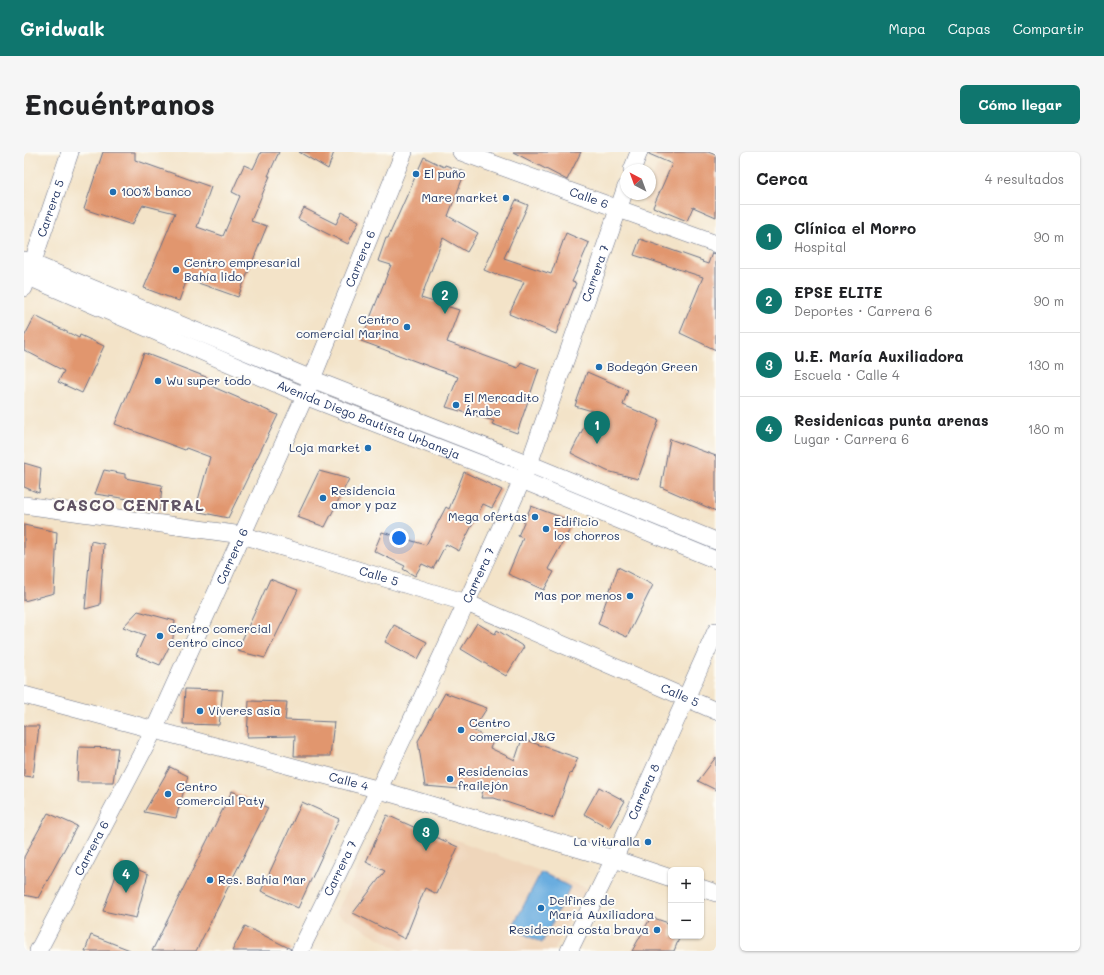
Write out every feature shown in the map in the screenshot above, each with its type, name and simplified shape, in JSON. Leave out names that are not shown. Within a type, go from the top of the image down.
[{"type":"street","name":"Carrera 5","points":[[27,273],[70,152]]},
{"type":"street","name":"Carrera 6","points":[[38,951],[154,730],[312,380],[404,152]]},
{"type":"street","name":"Calle 6","points":[[461,152],[716,244]]},
{"type":"street","points":[[634,164],[639,152]]},
{"type":"street","name":"Carrera 7","points":[[300,951],[380,790],[468,603],[529,464],[622,200]]},
{"type":"street","name":"Avenida Diego Bautista Urbaneja","points":[[27,273],[312,380],[529,464],[716,541]]},
{"type":"street","name":"Avenida Diego Bautista Urbaneja","points":[[27,273],[305,396],[522,480],[716,560]]},
{"type":"street","name":"Calle 5","points":[[24,504],[242,535],[468,603],[687,697],[716,711]]},
{"type":"street","name":"Carrera 8","points":[[569,951],[614,859],[716,632]]},
{"type":"street","name":"Calle 4","points":[[24,695],[380,790],[614,859],[668,877]]},
{"type":"street","points":[[704,889],[716,893]]},
{"type":"shaded area","points":[[657,165],[703,185],[692,217],[643,203],[644,200],[656,200]]},
{"type":"shaded area","points":[[385,814],[587,888],[554,951],[401,951],[336,913]]},
{"type":"water","name":"Delfines de María Auxiliadora","points":[[541,872],[570,887],[542,943],[512,928]]},
{"type":"building","points":[[103,152],[135,152],[135,160],[211,187],[197,227],[223,236],[240,196],[232,192],[244,165],[253,169],[261,152],[279,152],[251,221],[267,226],[238,297],[187,279],[179,301],[144,288],[175,213],[143,205],[132,225],[84,209]]},
{"type":"building","points":[[299,152],[334,152],[328,169]]},
{"type":"building","points":[[513,152],[581,152],[567,180]]},
{"type":"building","points":[[649,152],[708,152],[716,155],[716,217],[693,207],[687,221],[653,207],[672,164],[649,154]]},
{"type":"building","points":[[424,157],[444,167],[445,165],[465,172],[448,216],[478,233],[467,252],[443,238],[421,298],[459,310],[447,342],[518,368],[521,362],[539,369],[517,433],[492,424],[494,421],[446,407],[458,377],[361,341],[391,265],[378,261],[386,238],[388,238]]},
{"type":"building","points":[[516,200],[528,205],[504,258],[551,274],[566,233],[589,243],[572,282],[576,283],[556,334],[509,314],[524,282],[497,274],[496,275],[484,270]]},
{"type":"building","points":[[304,208],[336,224],[342,212],[359,221],[348,244],[298,219]]},
{"type":"building","points":[[640,239],[708,264],[712,253],[716,254],[716,350],[680,333],[703,277],[634,255]]},
{"type":"building","points":[[35,316],[79,338],[80,335],[104,346],[82,393],[58,382],[64,371],[24,350],[24,337]]},
{"type":"building","points":[[144,353],[214,380],[211,386],[278,415],[228,518],[195,511],[210,457],[186,448],[185,450],[115,424]]},
{"type":"building","points":[[587,372],[628,390],[623,405],[659,420],[638,479],[607,471],[571,453],[592,411],[575,406]]},
{"type":"building","points":[[670,439],[716,456],[716,511],[661,487]]},
{"type":"building","points":[[24,463],[41,468],[39,493],[24,487]]},
{"type":"building","points":[[104,470],[125,474],[125,478],[162,485],[160,510],[133,505],[135,500],[95,494]]},
{"type":"building","name":"Residencia amor y paz","points":[[319,471],[349,479],[325,527],[297,517]]},
{"type":"building","points":[[464,472],[502,490],[492,508],[483,504],[459,551],[446,544],[433,569],[422,564],[415,576],[403,569],[405,566],[374,551],[382,532],[426,545],[446,507],[449,509]]},
{"type":"building","points":[[531,506],[574,522],[548,569],[554,572],[544,590],[508,574],[523,538],[518,536]]},
{"type":"building","points":[[24,525],[57,532],[54,593],[24,601]]},
{"type":"building","points":[[91,541],[104,544],[100,605],[85,609]]},
{"type":"building","points":[[618,567],[653,585],[627,637],[598,624]]},
{"type":"building","points":[[270,579],[298,590],[265,658],[237,651]]},
{"type":"building","name":"Centro comercial centro cinco","points":[[138,611],[175,621],[172,646],[170,645],[160,665],[136,655],[145,635],[123,627]]},
{"type":"building","points":[[477,623],[495,634],[497,630],[524,647],[506,676],[461,649]]},
{"type":"building","points":[[394,625],[427,642],[418,659],[385,642]]},
{"type":"building","points":[[185,689],[223,690],[219,725],[183,724]]},
{"type":"building","points":[[445,693],[487,708],[473,730],[493,742],[490,748],[515,760],[522,739],[578,758],[571,774],[570,773],[554,818],[494,798],[481,798],[483,791],[425,786],[418,741]]},
{"type":"building","points":[[249,701],[287,702],[285,720],[334,722],[330,756],[294,756],[295,736],[247,737]]},
{"type":"building","points":[[24,726],[39,726],[33,777],[24,776]]},
{"type":"building","points":[[79,747],[118,748],[113,782],[77,782]]},
{"type":"building","points":[[716,757],[716,790],[698,781]]},
{"type":"building","name":"Centro comercial Paty","points":[[170,767],[188,776],[176,818],[144,812]]},
{"type":"building","points":[[599,787],[625,801],[609,828],[584,814]]},
{"type":"building","name":"Res. Bahia Mar","points":[[232,791],[268,808],[196,951],[152,951]]},
{"type":"building","name":"Res. Bahia Mar","points":[[302,802],[339,819],[298,908],[261,891]]},
{"type":"building","points":[[48,813],[77,826],[38,898],[24,895],[24,857]]},
{"type":"building","points":[[387,815],[458,847],[437,894],[425,888],[405,939],[353,913],[385,871],[366,862]]},
{"type":"building","points":[[121,862],[148,874],[136,918],[103,911]]},
{"type":"building","name":"Residencia costa brava","points":[[651,917],[668,923],[668,939],[679,939],[674,951],[632,951]]},
{"type":"building","points":[[245,926],[291,949],[290,951],[232,951]]},
{"type":"building","points":[[91,935],[130,950],[130,951],[85,951]]},
{"type":"place","name":"El puño","points":[[416,174]]},
{"type":"place","name":"100% banco","points":[[113,192]]},
{"type":"place","name":"Mare market","points":[[506,198]]},
{"type":"place","name":"Centro empresarial Bahía lido","points":[[176,270]]},
{"type":"place","name":"EPSE ELITE","points":[[445,314]]},
{"type":"place","name":"Centro comercial Marina","points":[[407,327]]},
{"type":"place","name":"Bodegón Green","points":[[599,367]]},
{"type":"place","name":"Wu super todo","points":[[158,381]]},
{"type":"place","name":"El Mercadito Árabe","points":[[456,405]]},
{"type":"place","name":"Clínica el Morro","points":[[597,444]]},
{"type":"place","name":"Loja market","points":[[368,448]]},
{"type":"place","name":"Residencia amor y paz","points":[[323,498]]},
{"type":"place","name":"Mega ofertas","points":[[535,517]]},
{"type":"place","name":"Edificio los chorros","points":[[546,529]]},
{"type":"place","name":"Mas por menos","points":[[630,596]]},
{"type":"place","name":"Centro comercial centro cinco","points":[[160,636]]},
{"type":"place","name":"Víveres asia","points":[[200,711]]},
{"type":"place","name":"Centro comercial J&G","points":[[461,730]]},
{"type":"place","name":"Residencias frailejón","points":[[450,779]]},
{"type":"place","name":"Centro comercial Paty","points":[[168,794]]},
{"type":"place","name":"La vituralla","points":[[648,842]]},
{"type":"place","name":"U.E. María Auxiliadora","points":[[426,851]]},
{"type":"place","name":"Res. Bahia Mar","points":[[210,880]]},
{"type":"place","name":"Residenicas punta arenas","points":[[126,893]]},
{"type":"place","name":"Delfines de María Auxiliadora","points":[[541,908]]},
{"type":"place","name":"Residencia costa brava","points":[[657,930]]},
{"type":"district","name":"CASCO CENTRAL","points":[[129,505]]}]
